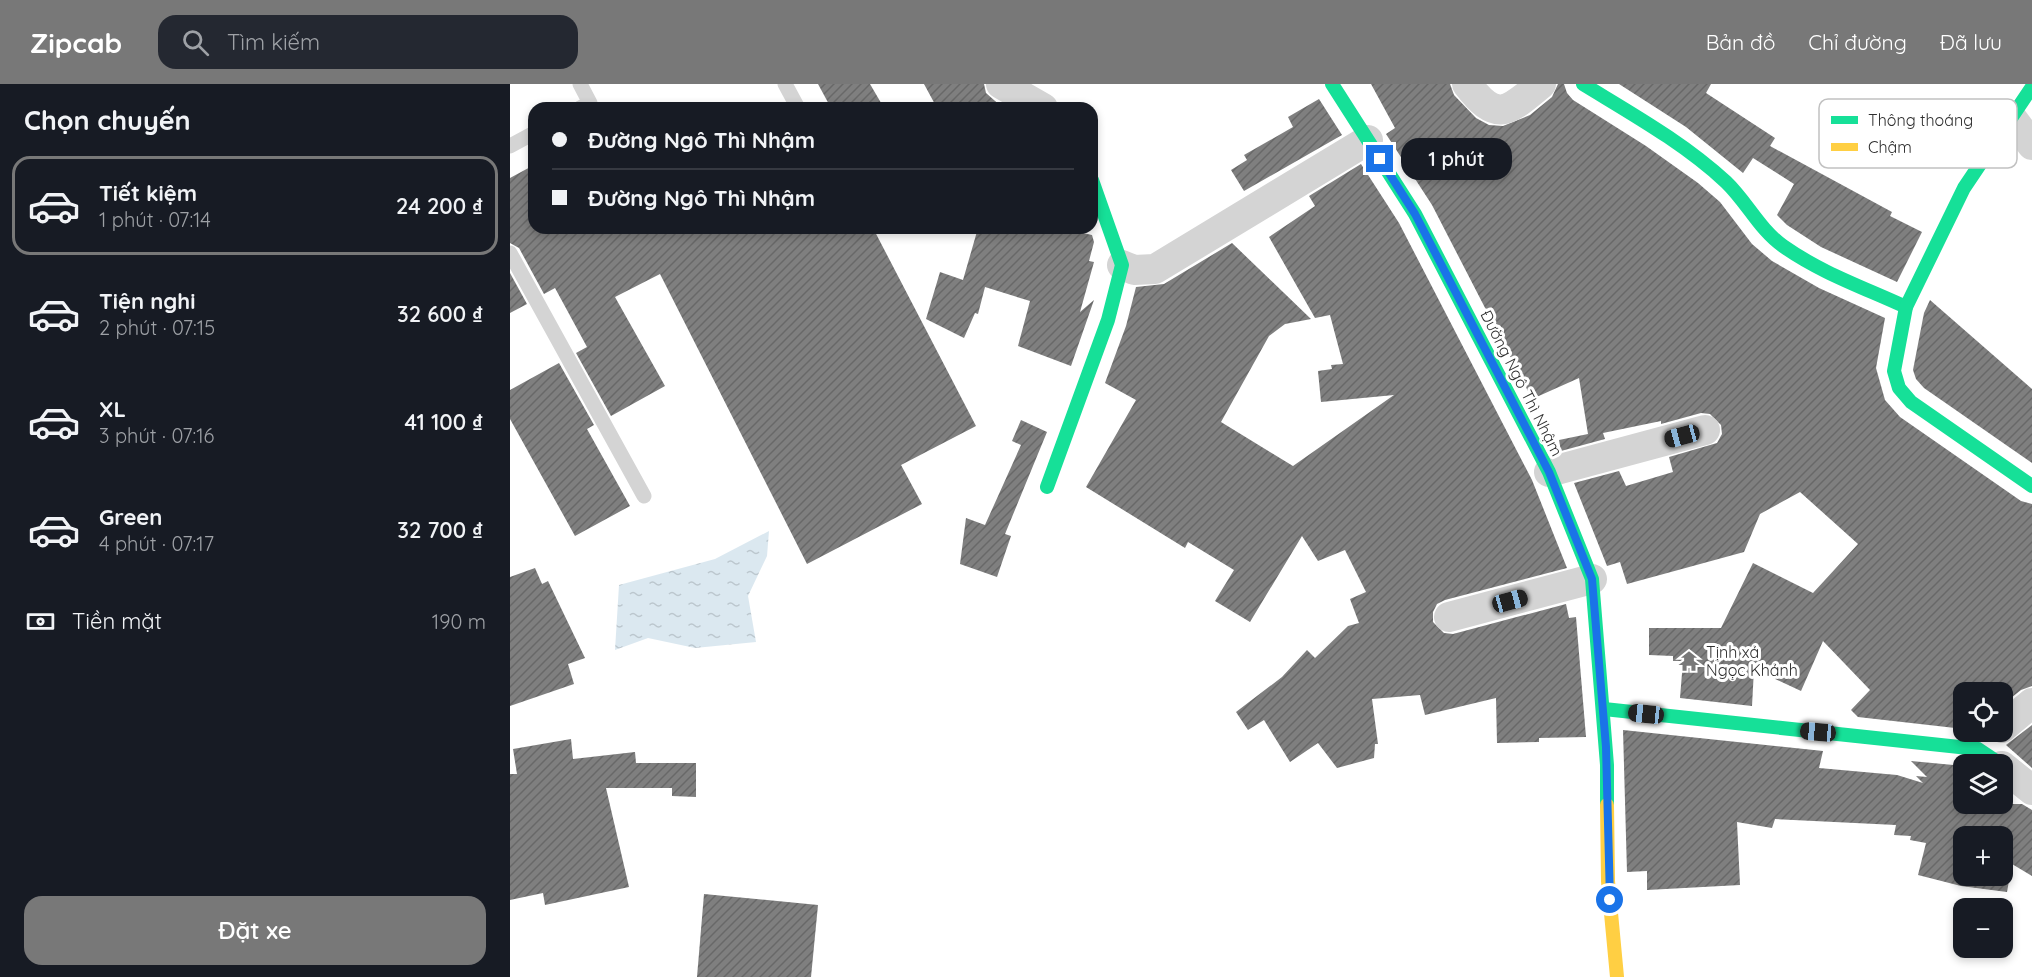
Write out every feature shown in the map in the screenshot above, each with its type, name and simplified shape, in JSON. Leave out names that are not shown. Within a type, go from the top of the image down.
[{"type":"street","points":[[1001,84],[1032,102]]},
{"type":"street","points":[[1467,84],[1482,101],[1504,110],[1511,109],[1541,84]]},
{"type":"street","points":[[1583,84],[1649,125],[1727,183],[1762,229],[1783,246],[1830,273],[1906,306]]},
{"type":"street","name":"Đường Ngô Thì Nhậm","points":[[1340,87],[1368,140],[1415,214],[1549,472],[1592,579],[1604,709],[1608,880],[1617,977]]},
{"type":"street","points":[[2017,110],[2032,87]]},
{"type":"street","points":[[2017,124],[2032,145]]},
{"type":"street","points":[[1122,265],[1134,270],[1155,269],[1368,140]]},
{"type":"street","points":[[1978,168],[1964,188],[1906,306],[1894,371],[1899,388],[1911,402],[2032,486]]},
{"type":"street","points":[[1047,487],[1108,320],[1122,265],[1098,197]]},
{"type":"street","points":[[1549,472],[1705,430]]},
{"type":"street","points":[[1449,617],[1592,579]]},
{"type":"street","points":[[2013,719],[2032,703]]},
{"type":"street","points":[[1604,709],[1995,753],[2032,790]]},
{"type":"lane","points":[[580,84],[589,102]]},
{"type":"lane","points":[[785,84],[795,102]]},
{"type":"lane","points":[[510,146],[528,136]]},
{"type":"lane","points":[[510,253],[644,496]]},
{"type":"water","points":[[769,531],[767,556],[748,596],[756,642],[695,648],[648,638],[615,650],[619,585],[715,559]]},
{"type":"building","points":[[818,84],[870,84],[880,102],[828,102]]},
{"type":"building","points":[[924,84],[984,84],[986,93],[996,102],[934,102]]},
{"type":"building","points":[[1371,84],[1450,84],[1454,95],[1476,118],[1489,125],[1503,126],[1530,115],[1552,97],[1558,84],[1564,84],[1573,100],[1646,146],[1698,183],[1720,202],[1752,244],[1772,261],[1819,288],[1885,318],[1876,368],[1885,400],[1900,417],[2021,501],[2032,504],[2032,686],[2013,696],[2013,682],[1953,682],[1953,728],[1858,717],[1851,710],[1870,690],[1823,641],[1801,691],[1754,669],[1752,706],[1680,698],[1683,661],[1673,661],[1673,656],[1649,655],[1649,628],[1721,628],[1753,563],[1813,593],[1858,544],[1800,492],[1760,514],[1744,552],[1627,584],[1620,562],[1607,566],[1574,483],[1619,471],[1626,486],[1673,472],[1669,457],[1717,443],[1722,434],[1721,425],[1710,414],[1701,413],[1661,424],[1661,421],[1603,433],[1605,439],[1561,451],[1559,440],[1588,434],[1579,378],[1532,399],[1432,205],[1386,134],[1395,128]]},
{"type":"building","points":[[1619,84],[1711,84],[1706,93],[1775,138],[1770,146],[1892,212],[1890,216],[1922,232],[1897,282],[1821,247],[1787,225],[1777,215],[1794,184],[1753,158],[1743,173],[1686,127]]},
{"type":"building","points":[[1319,99],[1342,135],[1244,191],[1231,170],[1247,160],[1244,155],[1293,127],[1288,117]]},
{"type":"building","points":[[1361,164],[1399,223],[1532,480],[1567,568],[1445,600],[1437,604],[1433,612],[1433,622],[1444,633],[1453,634],[1566,604],[1569,618],[1576,617],[1586,737],[1539,738],[1539,742],[1497,743],[1496,698],[1425,715],[1420,695],[1372,699],[1378,744],[1375,744],[1374,758],[1337,768],[1318,743],[1290,762],[1264,720],[1248,730],[1236,712],[1282,677],[1307,650],[1315,658],[1348,626],[1359,623],[1350,599],[1366,592],[1345,550],[1318,561],[1302,536],[1250,622],[1215,601],[1234,570],[1188,542],[1185,548],[1086,487],[1136,400],[1105,383],[1126,326],[1136,287],[1164,284],[1232,243],[1311,319],[1285,324],[1269,336],[1221,422],[1293,466],[1394,395],[1321,402],[1318,371],[1332,369],[1331,365],[1343,364],[1330,315],[1315,318],[1269,237],[1315,206],[1309,196]]},
{"type":"building","points":[[528,168],[528,234],[876,234],[976,426],[901,465],[922,504],[807,564],[660,274],[615,297],[665,386],[611,416],[576,353],[587,347],[555,288],[544,294],[519,248],[510,243],[510,178]]},
{"type":"building","points":[[976,234],[1092,235],[1094,242],[1089,261],[1094,262],[1080,312],[1094,300],[1071,366],[1018,346],[1030,301],[985,287],[978,314],[975,313],[964,338],[926,319],[940,272],[963,280]]},
{"type":"building","points":[[510,273],[527,304],[510,313]]},
{"type":"building","points":[[1930,300],[2032,389],[2032,463],[1924,388],[1916,379],[1913,370],[1924,313]]},
{"type":"building","points":[[559,363],[594,425],[587,429],[630,506],[575,536],[510,419],[510,390]]},
{"type":"building","points":[[1021,420],[1047,432],[1005,534],[1011,536],[997,577],[960,564],[966,518],[985,525],[1021,445],[1012,441]]},
{"type":"building","points":[[535,568],[542,584],[548,581],[585,658],[568,664],[574,684],[510,706],[510,577]]},
{"type":"building","points":[[2032,725],[2032,768],[2006,745],[2013,742]]},
{"type":"building","points":[[1623,730],[1823,751],[1819,768],[1897,775],[1923,783],[1916,776],[1927,777],[1911,761],[1953,765],[1953,814],[2013,814],[2013,804],[2022,804],[2032,810],[2032,876],[2013,865],[2013,826],[1953,826],[1953,884],[1918,875],[1926,843],[1910,840],[1911,836],[1894,835],[1896,825],[1775,819],[1772,828],[1737,822],[1740,885],[1647,890],[1647,871],[1627,872]]},
{"type":"building","points":[[571,739],[573,759],[635,752],[636,763],[696,763],[696,797],[672,796],[672,788],[606,788],[629,887],[545,905],[543,893],[510,900],[510,774],[517,774],[513,749]]},
{"type":"building","points":[[1961,886],[2008,886],[2007,892]]},
{"type":"building","points":[[704,894],[818,905],[811,977],[697,977]]},
{"type":"traffic: fast","points":[[1332,84],[1415,214],[1549,472],[1592,579],[1607,765],[1607,805]]},
{"type":"traffic: fast","points":[[1583,84],[1693,154],[1726,182],[1767,232],[1783,246],[1828,272],[1906,307]]},
{"type":"traffic: fast","points":[[2017,109],[2032,87]]},
{"type":"traffic: fast","points":[[1977,168],[1964,188],[1906,307],[1894,371],[1899,388],[1911,402],[2032,486]]},
{"type":"traffic: fast","points":[[1047,487],[1108,320],[1122,265],[1098,197]]},
{"type":"traffic: fast","points":[[1604,709],[1978,749],[1986,754]]},
{"type":"traffic: slow","points":[[1607,805],[1608,881],[1617,977]]},
{"type":"place","name":"Tịnh xá Ngọc Khánh","points":[[1689,661]]},
{"type":"route","points":[[1380,159],[1415,214],[1549,472],[1592,579],[1604,709],[1610,900]]}]
